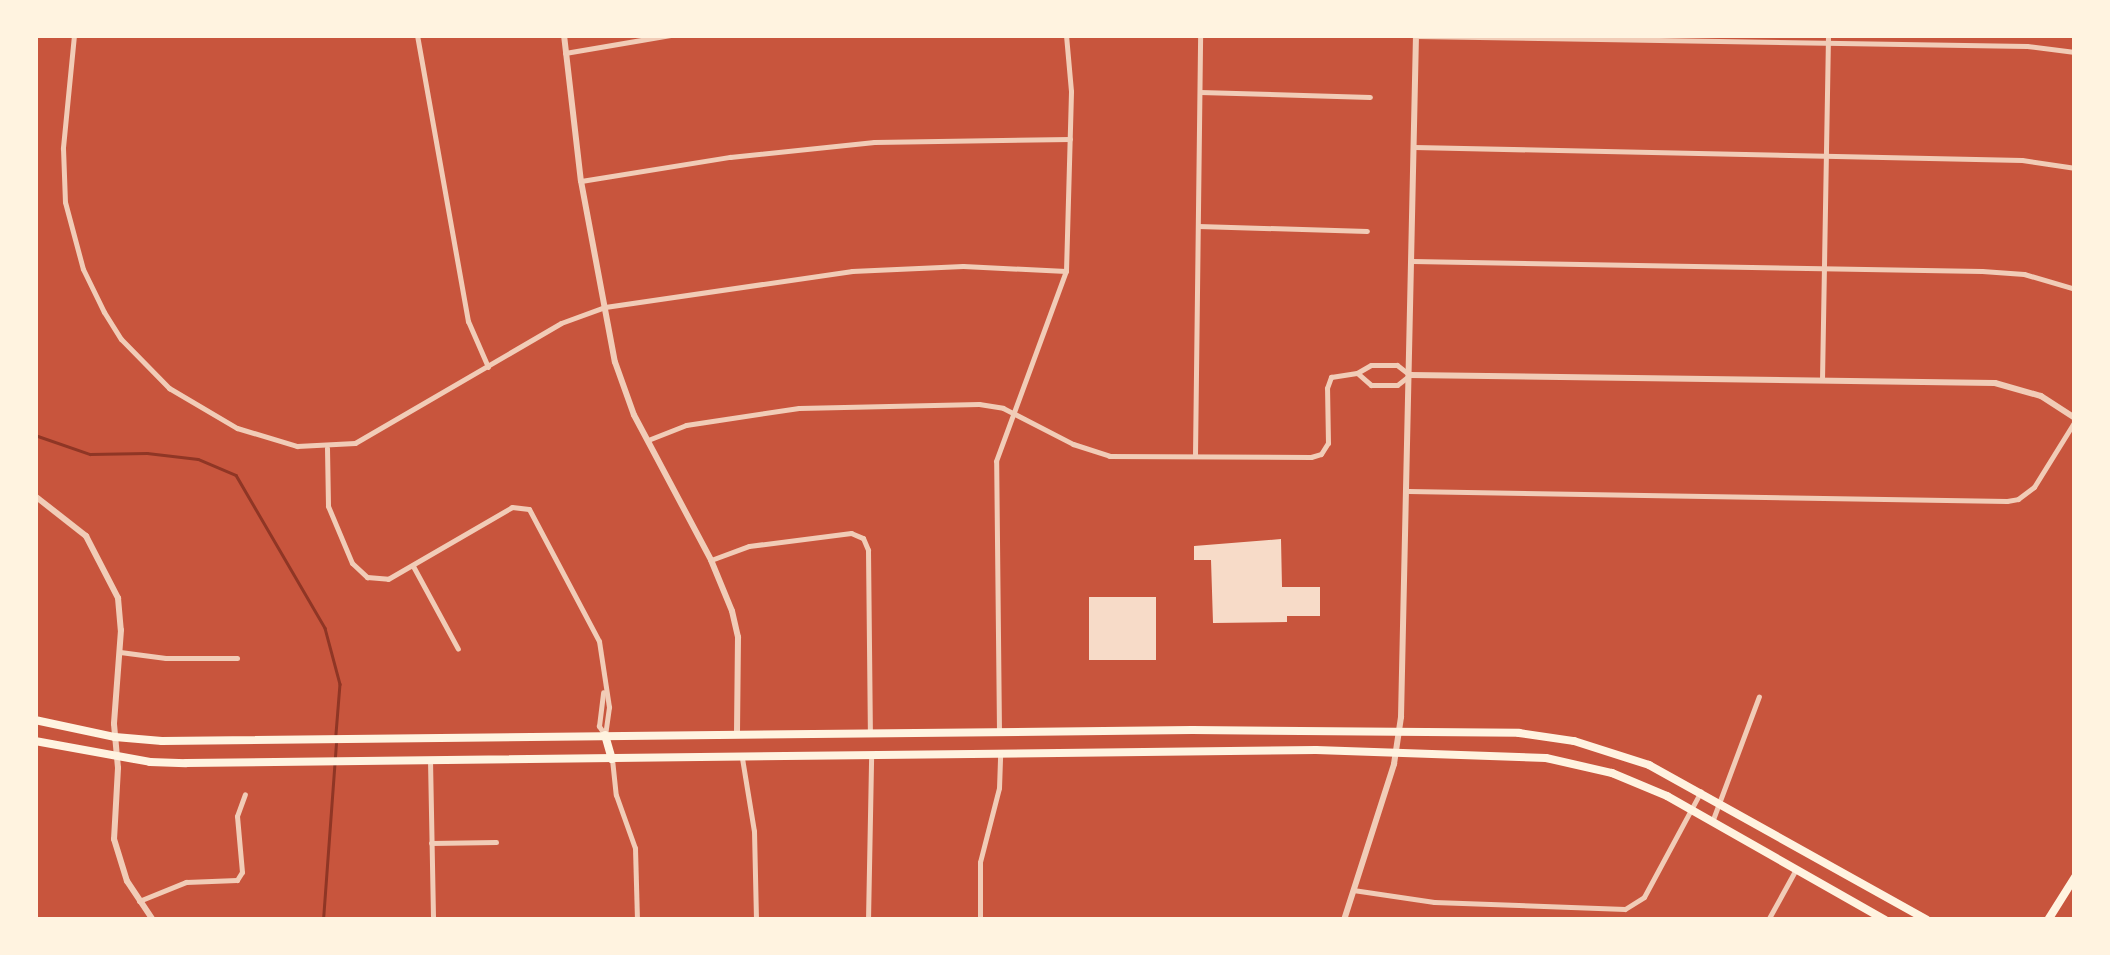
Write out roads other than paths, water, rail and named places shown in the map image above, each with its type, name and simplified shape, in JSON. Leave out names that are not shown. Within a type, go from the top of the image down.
[{"type":"main road","points":[[35,720],[115,736],[162,740],[1192,730],[1399,730],[1547,736],[1619,754],[1701,791],[1926,920]]},
{"type":"main road","points":[[1192,730],[1192,753]]},
{"type":"main road","points":[[999,731],[1000,755]]},
{"type":"main road","points":[[870,732],[871,757]]},
{"type":"main road","points":[[737,734],[742,758]]},
{"type":"main road","points":[[605,735],[612,759]]},
{"type":"main road","points":[[35,740],[117,756],[186,763],[1396,752],[1546,758],[1612,772],[1692,810],[1886,920]]},
{"type":"main road","points":[[1612,772],[1619,754]]},
{"type":"main road","points":[[1796,869],[1806,851]]},
{"type":"main road","points":[[2048,920],[2075,877]]},
{"type":"main road","points":[[1904,920],[1910,910]]},
{"type":"street","points":[[74,35],[63,148],[65,202],[79,257],[104,312],[142,363],[197,407],[272,440],[327,448],[360,441],[561,323],[605,307],[852,271],[963,266],[1066,270]]},
{"type":"street","points":[[417,35],[468,321],[488,367]]},
{"type":"street","points":[[564,35],[582,181],[623,390],[711,560],[738,637],[737,734]]},
{"type":"street","points":[[565,53],[670,35]]},
{"type":"street","points":[[999,731],[996,461],[1066,270],[1070,139],[1066,35]]},
{"type":"street","points":[[1195,456],[1200,35]]},
{"type":"street","points":[[1344,920],[1396,752],[1399,730],[1408,491],[1416,36],[1828,39],[2027,46],[2075,52]]},
{"type":"street","points":[[1822,380],[1828,39]]},
{"type":"street","points":[[1200,92],[1370,96]]},
{"type":"street","points":[[582,181],[730,157],[874,142],[1070,139]]},
{"type":"street","points":[[1414,147],[2022,160],[2075,168]]},
{"type":"street","points":[[1198,226],[1367,231]]},
{"type":"street","points":[[1412,260],[2024,274],[2075,290]]},
{"type":"street","points":[[648,440],[686,425],[814,406],[979,404],[1012,412],[1093,452],[1195,456],[1321,454],[1328,443],[1328,382],[1336,374],[1357,374],[1371,365],[1398,365],[1410,375]]},
{"type":"street","points":[[1357,374],[1371,385],[1397,385],[1410,375],[1995,383],[2042,396],[2075,419],[2034,487],[2007,501],[1408,491]]},
{"type":"street","points":[[327,448],[328,506],[354,568],[377,580],[412,566],[512,507],[525,506],[599,641],[603,692],[599,726],[605,735]]},
{"type":"street","points":[[35,496],[68,520],[99,556],[118,598],[114,839],[124,876],[153,920]]},
{"type":"street","points":[[711,560],[735,549],[786,540],[851,533],[862,538],[868,550],[870,732]]},
{"type":"street","points":[[412,566],[458,649]]},
{"type":"street","points":[[120,652],[166,658],[237,658]]},
{"type":"street","points":[[1712,822],[1760,696]]},
{"type":"street","points":[[980,920],[980,862],[1000,788],[1000,755]]},
{"type":"street","points":[[868,920],[871,757]]},
{"type":"street","points":[[742,758],[754,830],[756,920]]},
{"type":"street","points":[[612,759],[616,795],[635,848],[636,920]]},
{"type":"street","points":[[430,760],[433,920]]},
{"type":"street","points":[[1353,890],[1423,902],[1625,909],[1644,897],[1701,791]]},
{"type":"street","points":[[139,901],[186,882],[237,880],[242,872],[237,816],[245,794]]},
{"type":"street","points":[[431,843],[496,842]]},
{"type":"street","points":[[1768,920],[1796,869]]},
{"type":"waterway","points":[[35,435],[90,454],[147,453],[198,459],[236,475],[325,628],[340,684],[336,734]]},
{"type":"waterway","points":[[323,920],[336,742]]}]
